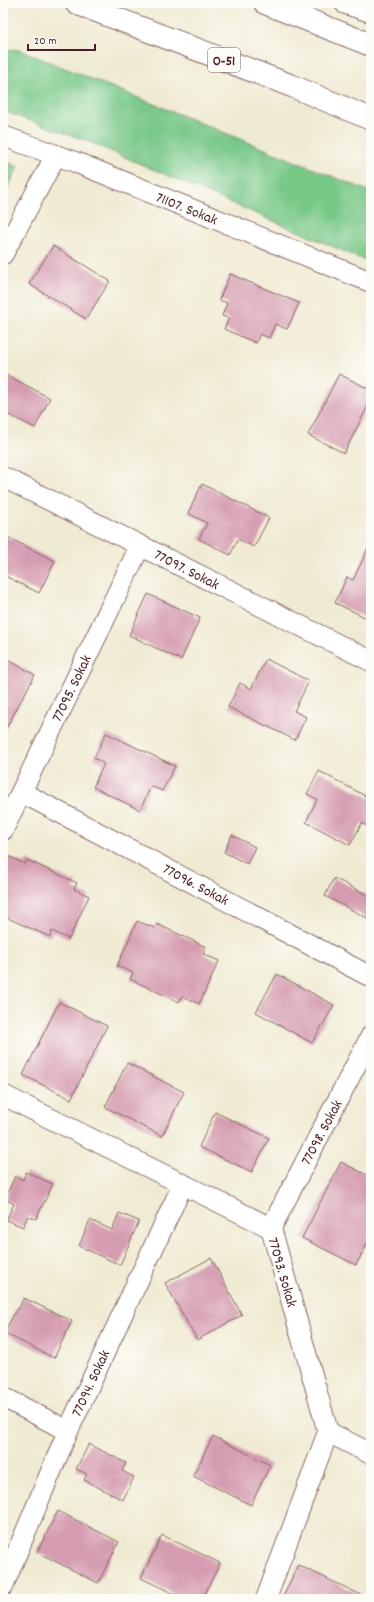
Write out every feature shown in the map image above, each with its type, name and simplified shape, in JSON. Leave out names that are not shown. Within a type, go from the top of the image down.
[{"type":"highway","name":"O-51","points":[[76,3],[292,86],[371,119]]},
{"type":"highway","points":[[265,3],[371,45]]},
{"type":"highway","points":[[346,3],[371,11]]},
{"type":"highway","points":[[292,86],[371,130]]},
{"type":"street","name":"71107. Sokak","points":[[3,136],[56,155],[371,282]]},
{"type":"street","points":[[3,254],[56,155]]},
{"type":"street","name":"77097. Sokak","points":[[3,477],[371,661]]},
{"type":"street","name":"77095. Sokak","points":[[3,830],[140,546]]},
{"type":"street","name":"77096. Sokak","points":[[21,792],[371,977]]},
{"type":"street","name":"77098. Sokak","points":[[270,1228],[371,1036]]},
{"type":"street","name":"77093. Sokak","points":[[3,1095],[270,1228],[328,1432]]},
{"type":"street","name":"77094. Sokak","points":[[3,1586],[68,1431],[183,1184]]},
{"type":"street","points":[[3,1396],[68,1431]]},
{"type":"street","points":[[266,1599],[328,1432],[371,1454]]},
{"type":"green space","points":[[3,49],[20,50],[371,192],[371,263],[87,141],[3,111]]},
{"type":"green space","points":[[3,160],[18,167],[3,198]]},
{"type":"building","points":[[53,246],[110,281],[86,319],[29,284]]},
{"type":"building","points":[[230,274],[299,303],[287,329],[275,324],[269,338],[260,334],[256,343],[224,329],[229,318],[222,316],[227,303],[219,300]]},
{"type":"building","points":[[3,373],[50,398],[35,428],[3,412]]},
{"type":"building","points":[[339,374],[371,390],[371,400],[344,453],[308,435]]},
{"type":"building","points":[[202,484],[269,518],[254,547],[238,539],[230,555],[199,539],[207,523],[188,513]]},
{"type":"building","points":[[3,535],[55,561],[39,593],[3,575]]},
{"type":"building","points":[[371,542],[371,620],[335,603],[347,577],[353,580]]},
{"type":"building","points":[[148,594],[200,618],[181,660],[129,635]]},
{"type":"building","points":[[3,657],[35,675],[3,734]]},
{"type":"building","points":[[266,659],[309,681],[294,711],[306,717],[295,740],[228,707],[240,683],[251,689]]},
{"type":"building","points":[[106,733],[175,766],[162,791],[151,786],[140,810],[93,787],[104,764],[94,758]]},
{"type":"building","points":[[319,771],[371,799],[371,828],[362,823],[350,845],[306,822],[317,799],[307,794]]},
{"type":"building","points":[[232,835],[255,847],[247,864],[224,852]]},
{"type":"building","points":[[8,856],[25,864],[27,860],[77,883],[74,889],[89,896],[69,939],[52,931],[50,937],[3,916],[3,867]]},
{"type":"building","points":[[334,878],[371,897],[371,920],[325,896]]},
{"type":"building","points":[[137,921],[155,928],[157,924],[206,947],[203,954],[219,961],[199,1004],[182,996],[179,1002],[130,979],[133,973],[117,966]]},
{"type":"building","points":[[277,974],[334,1005],[312,1043],[256,1012]]},
{"type":"building","points":[[59,1002],[107,1026],[71,1099],[23,1075]]},
{"type":"building","points":[[127,1063],[184,1092],[162,1136],[105,1107]]},
{"type":"building","points":[[215,1112],[269,1138],[252,1172],[199,1147]]},
{"type":"building","points":[[341,1162],[371,1177],[371,1236],[356,1265],[302,1238]]},
{"type":"building","points":[[26,1172],[53,1184],[36,1219],[28,1216],[23,1227],[6,1220],[14,1204],[5,1199],[15,1176],[23,1180]]},
{"type":"building","points":[[119,1213],[139,1221],[120,1265],[79,1246],[90,1220],[112,1230]]},
{"type":"building","points":[[211,1258],[242,1315],[197,1340],[165,1283]]},
{"type":"building","points":[[24,1298],[72,1321],[54,1358],[4,1333]]},
{"type":"building","points":[[213,1436],[270,1465],[251,1505],[193,1476]]},
{"type":"building","points":[[89,1444],[126,1463],[122,1471],[134,1477],[123,1500],[84,1480],[87,1474],[76,1469]]},
{"type":"building","points":[[58,1511],[119,1542],[98,1583],[37,1552]]},
{"type":"building","points":[[162,1535],[220,1563],[202,1599],[185,1599],[141,1578]]},
{"type":"building","points":[[298,1565],[370,1599],[282,1599]]}]
